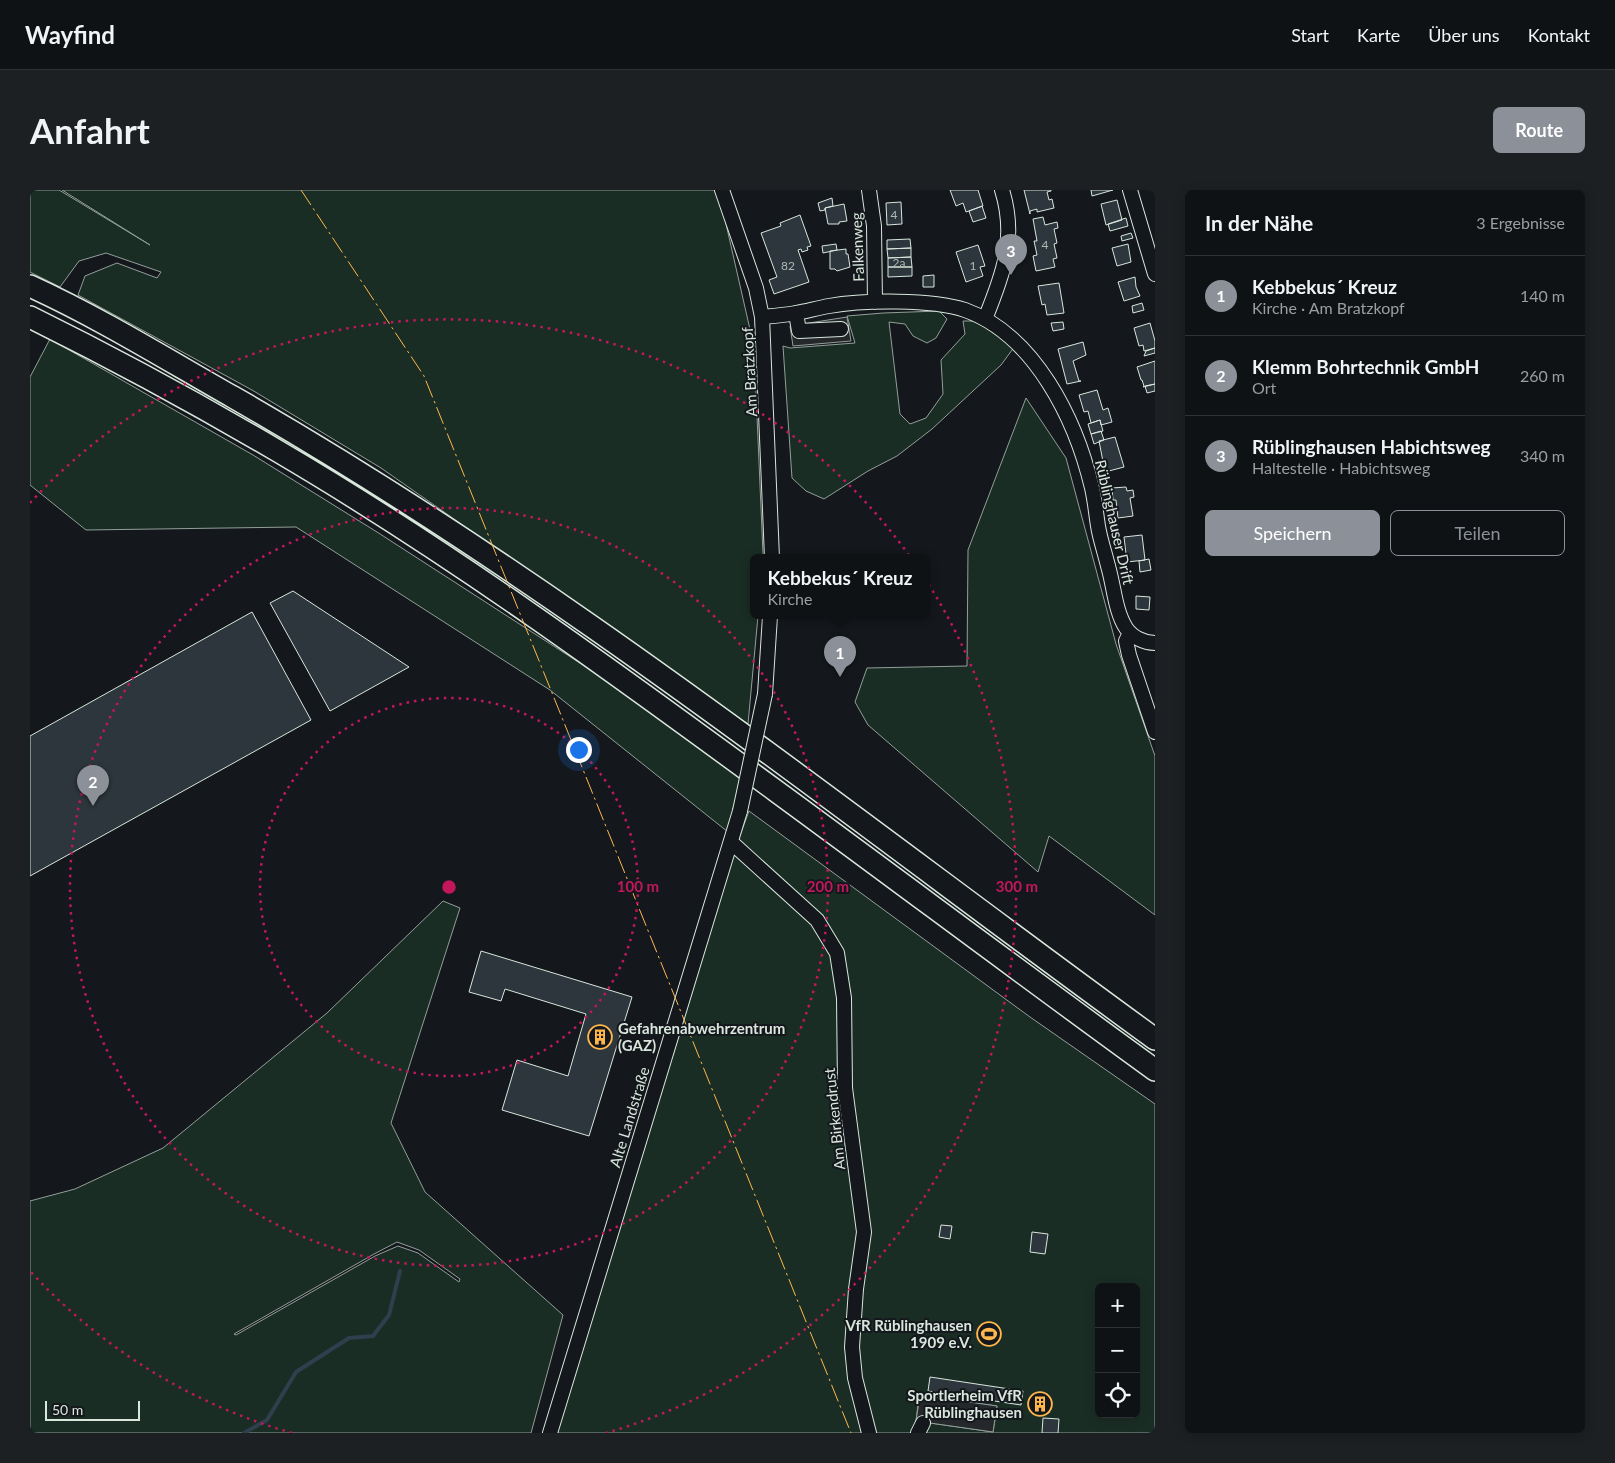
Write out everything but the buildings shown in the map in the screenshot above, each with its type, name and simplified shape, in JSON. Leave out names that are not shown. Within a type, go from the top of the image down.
[{"type":"highway","points":[[37,289],[80,310],[286,428],[378,484],[485,554],[646,665],[1155,1039]]},
{"type":"highway","points":[[30,318],[66,335],[276,450],[383,516],[476,578],[633,687],[1155,1070]]},
{"type":"street","name":"Am Bratzkopf","points":[[722,190],[756,288],[762,317],[772,554]]},
{"type":"street","name":"Falkenweg","points":[[869,190],[874,226],[875,302]]},
{"type":"street","points":[[985,319],[1002,278],[1008,241],[1008,207],[1002,190]]},
{"type":"street","points":[[1130,190],[1155,274]]},
{"type":"street","name":"Rüblinghauser Drift","points":[[762,317],[796,313],[829,306],[875,302],[943,305],[964,310],[985,319],[1006,334],[1026,353],[1053,389],[1072,427],[1092,487],[1098,528],[1119,608],[1125,626],[1130,633]]},
{"type":"street","points":[[796,313],[799,331],[840,329]]},
{"type":"street","name":"Alte Landstraße","points":[[550,1433],[740,811],[765,694],[770,619]]},
{"type":"street","points":[[1155,643],[1139,640],[1130,633],[1126,641],[1155,732]]},
{"type":"street","name":"Am Birkendrust","points":[[731,842],[816,920],[837,953],[844,998],[845,1088],[864,1232],[856,1289],[852,1347],[855,1378],[869,1433]]},
{"type":"green space","points":[[30,190],[59,190],[150,245],[62,190],[715,190],[721,202],[754,347],[763,554],[750,554],[750,619],[758,619],[748,724],[381,468],[252,390],[78,295],[85,276],[117,263],[157,278],[161,272],[106,253],[79,261],[60,287],[30,272]]},
{"type":"green space","points":[[939,311],[947,319],[936,338],[927,343],[913,336],[905,324],[889,322],[900,414],[910,424],[926,418],[943,394],[941,360],[965,334],[963,321],[980,321],[1015,346],[1001,365],[932,429],[897,456],[868,471],[824,499],[806,491],[792,478],[783,346],[790,348],[855,343],[847,316]]},
{"type":"green space","points":[[50,339],[253,455],[377,532],[631,696],[742,779],[728,832],[550,690],[296,527],[86,530],[30,485],[30,377]]},
{"type":"green space","points":[[1026,398],[1066,458],[1116,644],[1155,756],[1155,915],[1049,836],[1038,872],[868,725],[855,702],[867,668],[967,666],[968,550]]},
{"type":"green space","points":[[749,811],[1030,1017],[1155,1104],[1155,1433],[557,1433],[648,1126],[673,1055],[734,850],[815,923],[834,955],[846,1034],[850,1033],[850,993],[840,953],[819,918],[783,886],[738,841]],"holes":[[[919,1396],[997,1406],[993,1432],[916,1421]]]},
{"type":"green space","points":[[443,901],[460,908],[391,1123],[425,1192],[563,1315],[531,1433],[30,1433],[30,1201],[75,1189],[163,1148],[327,1013]],"holes":[[[397,1242],[419,1250],[460,1279],[459,1282],[418,1253],[398,1246],[375,1256],[236,1335],[234,1334]]]},
{"type":"shaded area","points":[[847,317],[851,341],[793,346],[790,326]]},
{"type":"shaded area","points":[[920,1395],[997,1406],[993,1432],[916,1421]]},
{"type":"waterway","points":[[244,1433],[267,1420],[296,1372],[349,1338],[373,1336],[389,1315],[400,1271]]},
{"type":"power","points":[[301,190],[424,376],[851,1433]]},
{"type":"place","name":"Rüblinghausen Habichtsweg","points":[[1011,275]]},
{"type":"place","name":"Kebbekus´ Kreuz","points":[[840,677]]},
{"type":"place","name":"Klemm Bohrtechnik GmbH","points":[[93,806]]},
{"type":"place","name":"Gefahrenabwehrzentrum (GAZ)","points":[[600,1037]]},
{"type":"place","name":"VfR Rüblinghausen 1909 e.V.","points":[[989,1334]]},
{"type":"place","name":"Sportlerheim VfR Rüblinghausen","points":[[1040,1404]]}]
